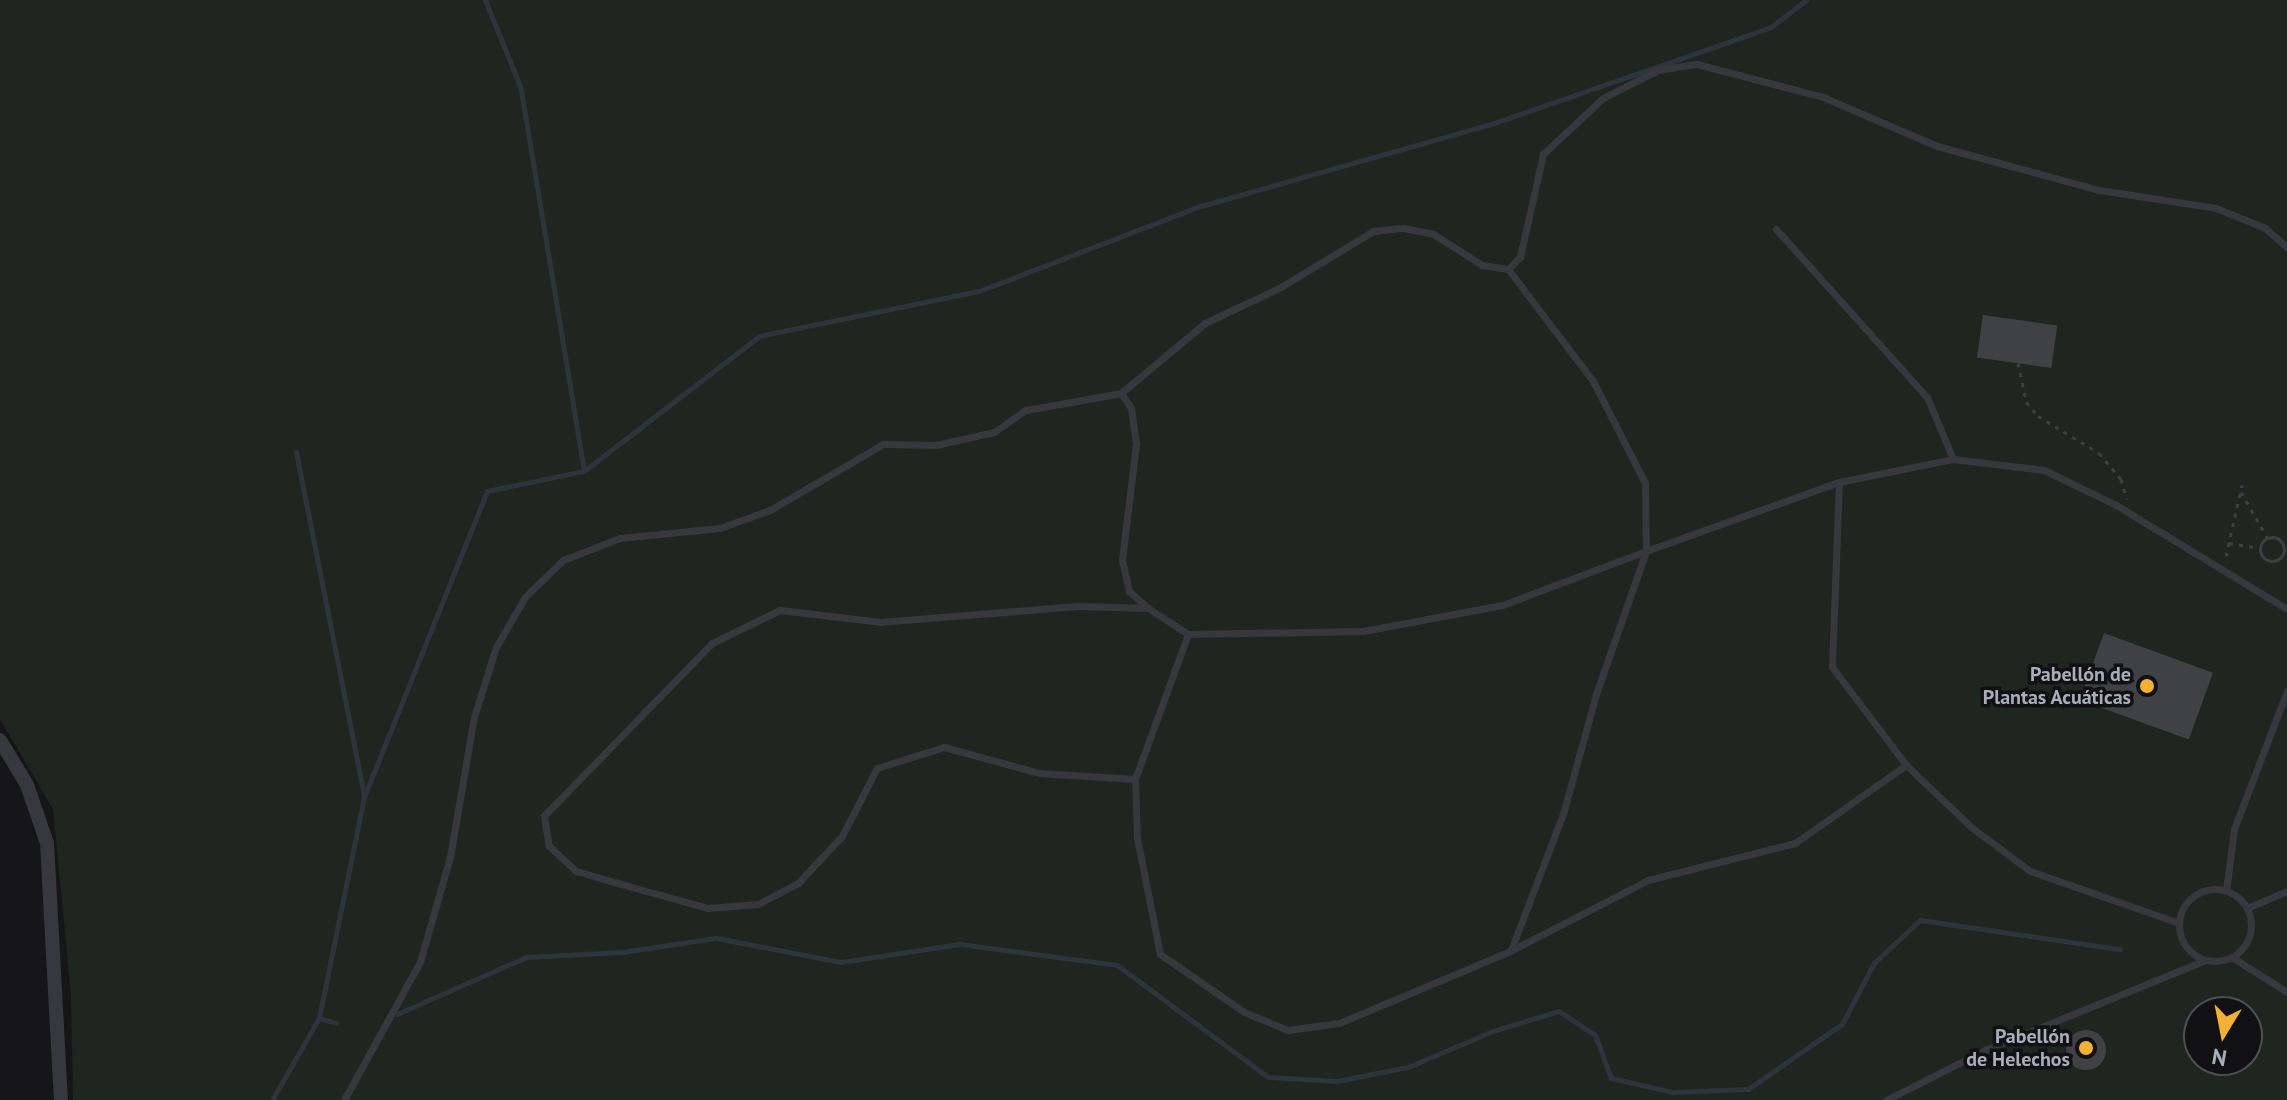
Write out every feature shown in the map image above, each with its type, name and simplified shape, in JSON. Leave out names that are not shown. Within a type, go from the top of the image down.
[{"type":"street","points":[[0,740],[27,785],[47,843],[61,1100]]},
{"type":"lane","points":[[1508,269],[1520,257],[1543,154],[1603,98],[1658,70],[1697,64],[1823,97],[1937,146],[2099,190],[2216,208],[2265,228],[2287,247]]},
{"type":"lane","points":[[344,1100],[420,962],[450,857],[474,717],[496,647],[525,597],[563,560],[620,538],[720,528],[770,510],[883,444],[951,442],[994,432],[1026,410],[1121,393],[1205,323],[1281,287],[1373,231],[1403,228],[1433,234],[1482,265],[1508,269],[1593,381],[1645,483],[1646,551],[1596,694],[1563,814],[1510,951]]},
{"type":"lane","points":[[1776,229],[1927,397],[1953,459]]},
{"type":"lane","points":[[1121,393],[1131,408],[1136,444],[1122,560],[1129,591],[1148,608],[1188,634],[1363,631],[1502,605],[1839,482],[1953,459],[2044,470],[2130,515],[2287,609]]},
{"type":"lane","points":[[1839,482],[1832,667],[1906,765],[1971,827],[2030,871],[2179,923]]},
{"type":"lane","points":[[1135,779],[1039,773],[944,747],[877,768],[842,836],[798,883],[758,904],[708,908],[576,871],[549,846],[544,816],[712,643],[780,610],[881,622],[1078,606],[1148,608]]},
{"type":"lane","points":[[1188,634],[1135,779],[1137,838],[1160,954],[1244,1012],[1288,1030],[1339,1023],[1510,951],[1648,880],[1795,843],[1906,765]]},
{"type":"lane","points":[[2226,891],[2234,829],[2287,691]]},
{"type":"lane","points":[[2206,960],[2186,946],[2179,923],[2195,896],[2226,891],[2247,908],[2251,930],[2232,957]]},
{"type":"lane","points":[[2247,908],[2287,891]]},
{"type":"lane","points":[[1886,1100],[1985,1050],[2206,960],[2232,957],[2287,992]]},
{"type":"path","points":[[2018,363],[2026,402],[2038,416],[2112,465],[2126,493],[2130,515]]},
{"type":"path","points":[[2222,572],[2242,485]]},
{"type":"path","points":[[2229,543],[2259,548],[2268,560],[2281,557],[2281,541],[2267,537],[2241,492]]},
{"type":"path","points":[[2259,548],[2267,537]]},
{"type":"shaded area","points":[[0,0],[2287,0],[2287,1100],[73,1100],[71,995],[53,809],[0,719]]},
{"type":"building","points":[[1983,315],[2057,325],[2051,368],[1977,358]]},
{"type":"building","name":"Pabellón de Plantas Acuáticas","points":[[2104,633],[2213,673],[2189,739],[2080,700]]},
{"type":"building","name":"Pabellón de Helechos","points":[[2086,1030],[2100,1036],[2106,1050],[2100,1064],[2086,1070],[2072,1064],[2066,1050],[2072,1036]]},
{"type":"waterway","points":[[272,1100],[319,1018],[364,797],[487,491],[584,471],[520,86],[485,0]]},
{"type":"waterway","points":[[584,471],[759,336],[979,291],[1201,206],[1497,122],[1771,27],[1806,0]]},
{"type":"waterway","points":[[296,452],[364,796]]},
{"type":"waterway","points":[[397,1014],[526,957],[622,952],[716,938],[841,962],[960,944],[1117,965],[1268,1077],[1337,1081],[1408,1067],[1493,1031],[1559,1011],[1595,1035],[1611,1078],[1673,1092],[1748,1089],[1842,1024],[1874,963],[1920,920],[2120,949]]},
{"type":"waterway","points":[[319,1018],[336,1023]]},
{"type":"place","name":"Pabellón de Plantas Acuáticas","points":[[2147,686]]},
{"type":"place","name":"Pabellón de Helechos","points":[[2086,1048]]}]
